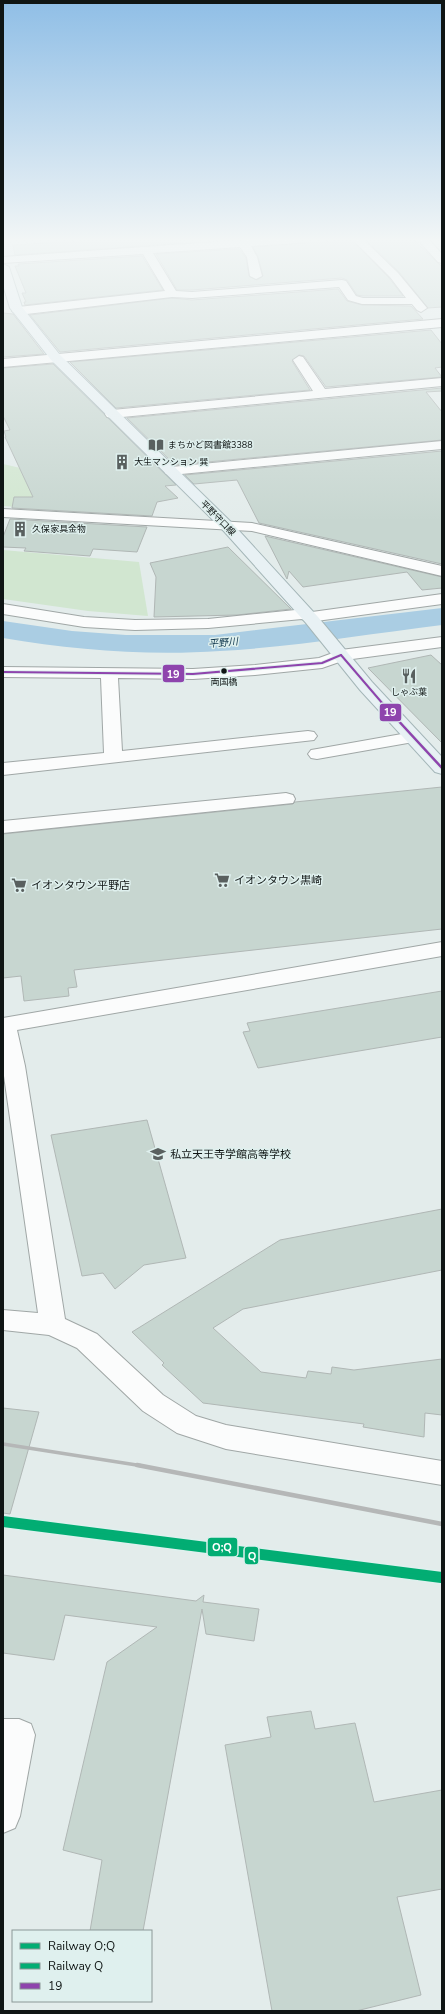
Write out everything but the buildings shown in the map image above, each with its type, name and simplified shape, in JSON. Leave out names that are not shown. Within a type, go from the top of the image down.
[{"type":"main road","name":"平野守口線","points":[[34,334],[112,414],[226,525],[442,768]]},
{"type":"street","points":[[3,363],[335,334]]},
{"type":"street","points":[[299,360],[321,393]]},
{"type":"street","points":[[410,373],[419,384]]},
{"type":"street","points":[[112,414],[442,382]]},
{"type":"street","points":[[171,471],[442,445]]},
{"type":"street","points":[[3,513],[226,525],[279,532],[442,571]]},
{"type":"street","points":[[3,609],[56,618],[111,624],[171,625],[309,617],[442,599]]},
{"type":"street","points":[[3,672],[193,674],[255,670],[322,663],[336,650],[442,642]]},
{"type":"street","points":[[109,674],[113,756]]},
{"type":"street","points":[[3,769],[308,736]]},
{"type":"street","points":[[316,754],[413,737]]},
{"type":"street","points":[[3,827],[286,799]]},
{"type":"street","points":[[53,1325],[14,1066],[4,1025],[442,949]]},
{"type":"street","points":[[3,1320],[53,1325],[87,1341],[153,1403],[187,1425],[226,1437],[442,1473]]},
{"type":"street","points":[[3,1735],[19,1735],[3,1816]]},
{"type":"green space","points":[[3,464],[60,477],[87,512],[3,506]]},
{"type":"green space","points":[[3,550],[139,562],[148,616],[88,611],[3,599]]},
{"type":"water","name":"平野川","points":[[442,608],[442,625],[303,643],[220,651],[166,653],[111,651],[57,646],[3,638],[3,621],[72,631],[126,635],[215,635]]},
{"type":"railway","points":[[3,1444],[139,1465]]},
{"type":"railway","points":[[139,1465],[143,1466]]},
{"type":"railway","points":[[139,1465],[442,1524]]},
{"type":"rail line","name":"O;Q","points":[[3,1519],[442,1575]]},
{"type":"rail line","name":"Q","points":[[3,1524],[441,1580]]},
{"type":"transit line","name":"19","points":[[341,655],[366,686],[442,768]]},
{"type":"transit line","name":"19","points":[[3,672],[193,674],[322,663],[341,655]]},
{"type":"place","name":"まちかど図書館3388","points":[[156,445]]},
{"type":"place","name":"大生マンション 巽","points":[[122,462]]},
{"type":"place","name":"久保家具金物","points":[[20,529]]},
{"type":"place","name":"両国橋","points":[[224,671]]},
{"type":"place","name":"しゃぶ葉","points":[[409,676]]},
{"type":"place","name":"イオンタウン黒崎","points":[[222,880]]},
{"type":"place","name":"イオンタウン平野店","points":[[19,885]]},
{"type":"place","name":"私立天王寺学館高等学校","points":[[158,1154]]}]
